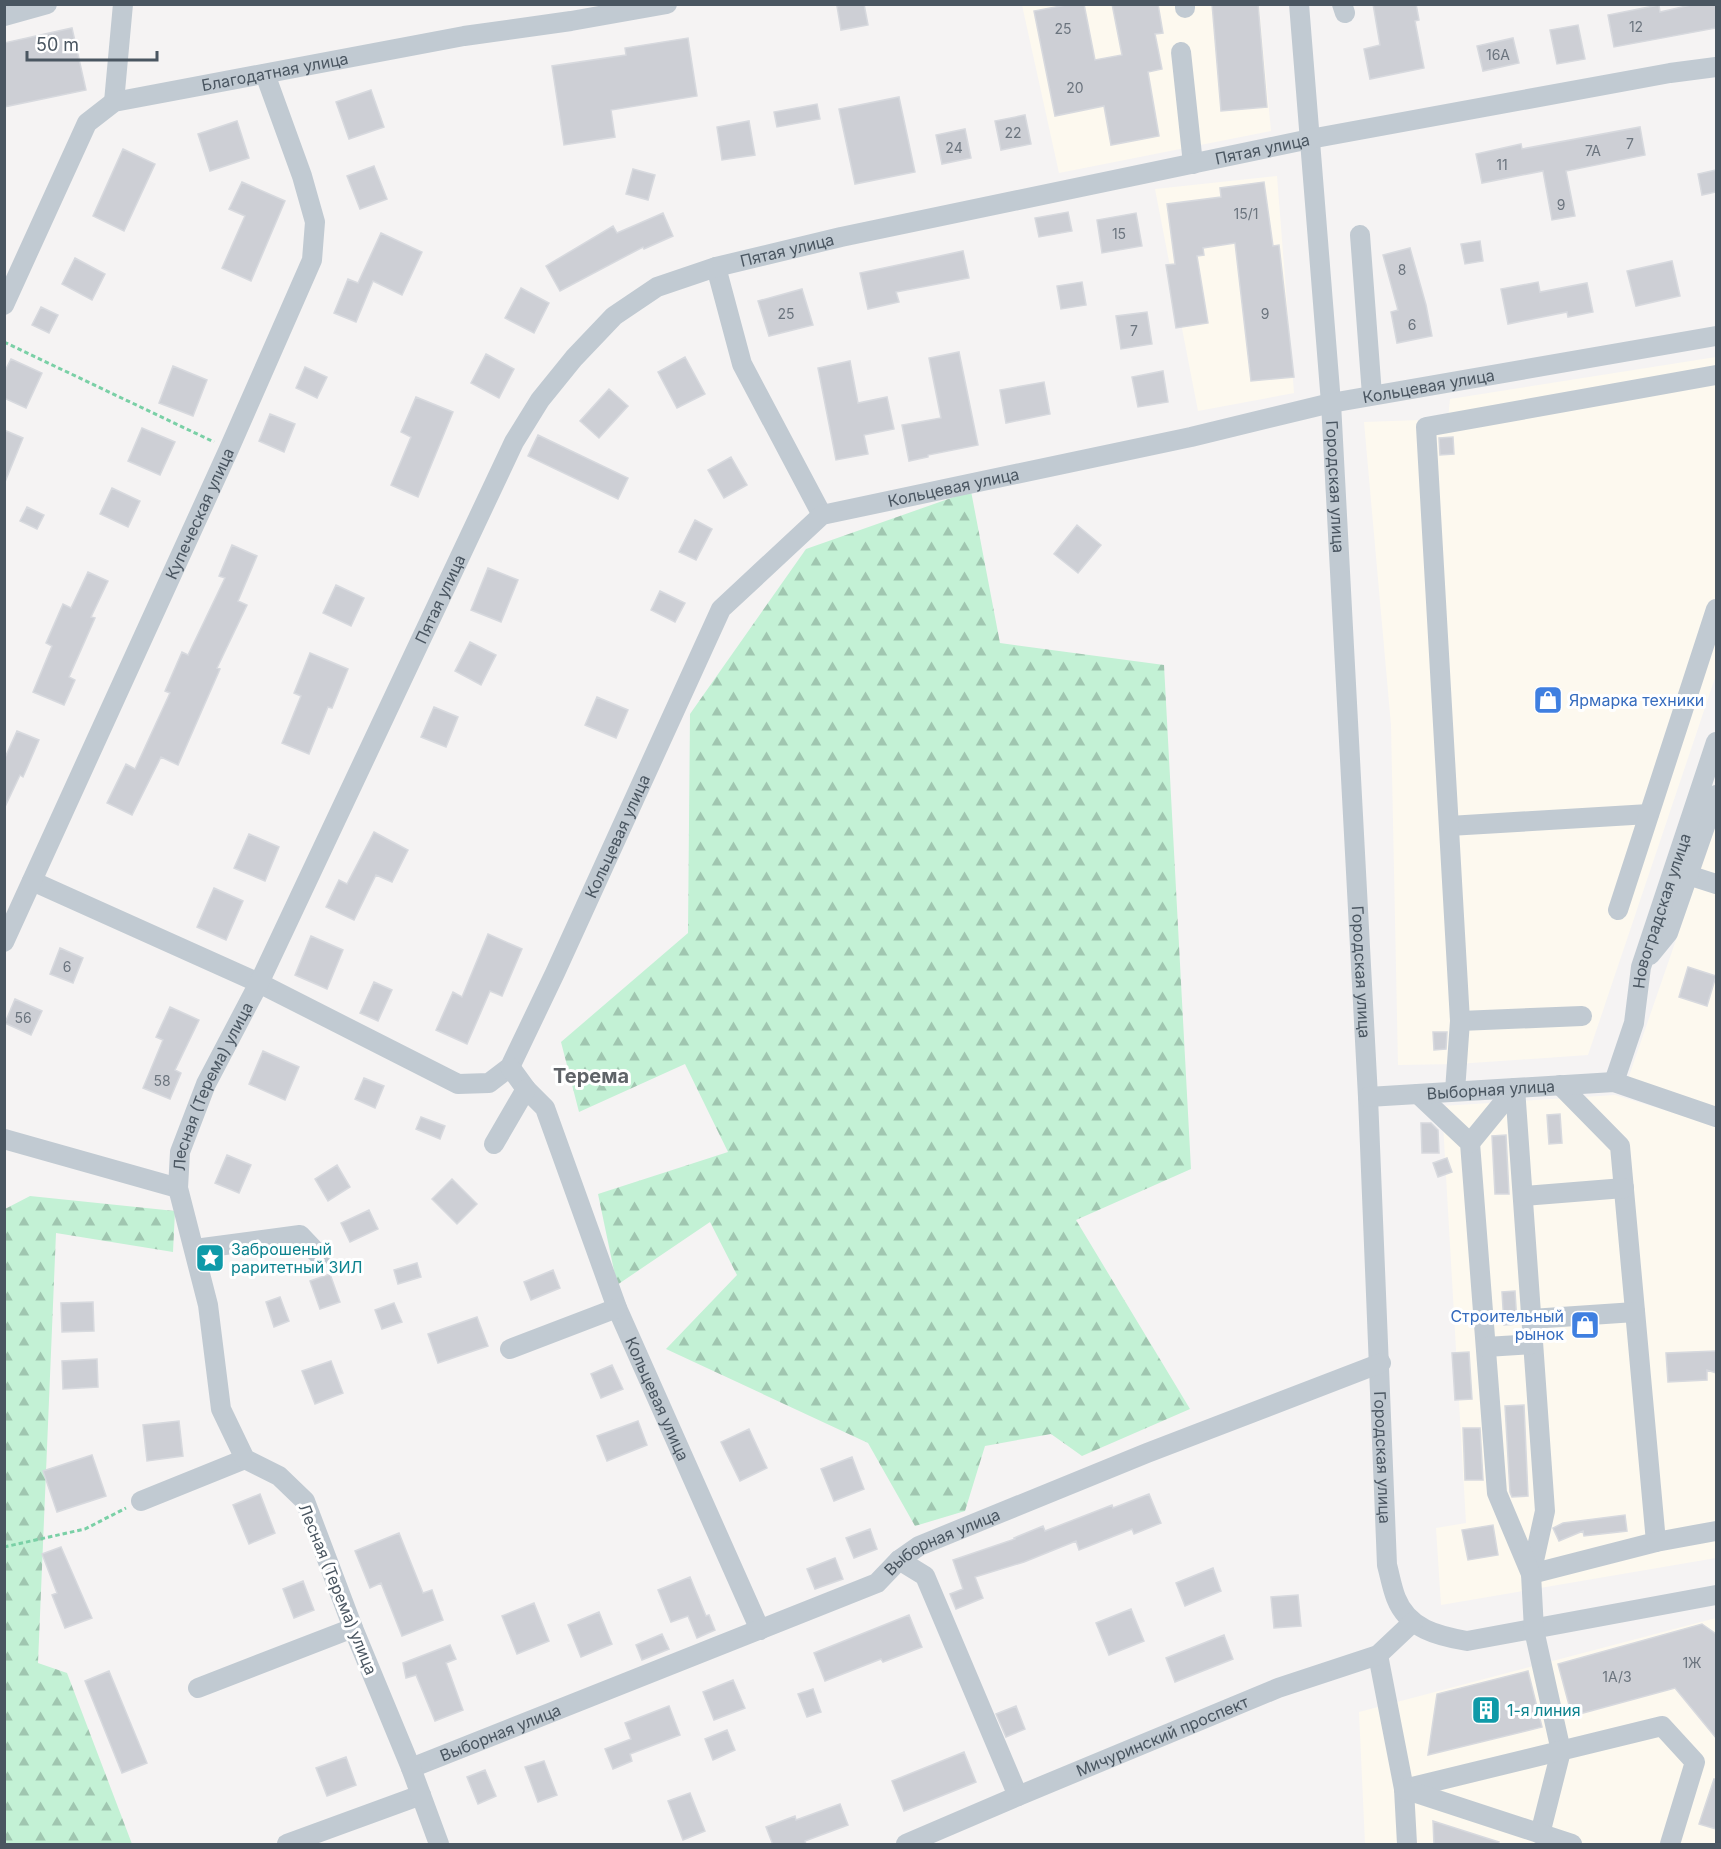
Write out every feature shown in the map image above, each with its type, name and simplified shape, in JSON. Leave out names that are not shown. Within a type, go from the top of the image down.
[{"type":"street","points":[[4,16],[47,4]]},
{"type":"street","points":[[114,102],[123,4]]},
{"type":"street","name":"Благодатная улица","points":[[4,305],[87,123],[114,102],[464,36],[571,21],[667,4]]},
{"type":"street","name":"Городская улица","points":[[1299,4],[1331,403],[1381,1363],[1387,1565],[1397,1600],[1413,1622],[1437,1635],[1467,1641],[1716,1595]]},
{"type":"street","points":[[1181,52],[1193,164]]},
{"type":"street","name":"Пятая улица","points":[[259,983],[509,453],[540,400],[574,358],[615,316],[657,287],[716,267],[841,237],[1310,139],[1670,73],[1716,67]]},
{"type":"street","name":"Купеческая улица","points":[[4,942],[229,449],[312,260],[315,222],[302,176],[265,74]]},
{"type":"street","points":[[1359,235],[1372,396]]},
{"type":"street","points":[[716,267],[742,364],[822,515]]},
{"type":"street","name":"Кольцевая улица","points":[[760,1630],[617,1308],[545,1108],[510,1068],[721,609],[822,515],[1180,440],[1331,403],[1716,336]]},
{"type":"street","points":[[1455,1091],[1460,1021],[1426,427],[1716,375]]},
{"type":"street","points":[[1618,910],[1716,609]]},
{"type":"street","name":"Новоградская улица","points":[[1614,1082],[1634,1023],[1641,968],[1716,742]]},
{"type":"street","points":[[1641,968],[1668,933],[1716,795]]},
{"type":"street","points":[[1449,826],[1649,814]]},
{"type":"street","points":[[1688,875],[1716,884]]},
{"type":"street","points":[[32,881],[259,983],[458,1084],[489,1083],[510,1068]]},
{"type":"street","name":"Лесная (Терема) улица","points":[[259,983],[206,1084],[180,1152],[178,1188],[208,1305],[221,1410],[245,1459],[279,1476],[305,1501],[353,1628],[411,1768],[439,1845]]},
{"type":"street","points":[[1460,1021],[1582,1016]]},
{"type":"street","points":[[1614,1082],[1716,1117]]},
{"type":"street","name":"Выборная улица","points":[[1368,1097],[1614,1082]]},
{"type":"street","points":[[1560,1085],[1620,1146],[1656,1542]]},
{"type":"street","points":[[1470,1143],[1515,1088]]},
{"type":"street","points":[[1515,1088],[1545,1511],[1531,1574],[1534,1630],[1561,1751],[1540,1834]]},
{"type":"street","points":[[494,1144],[526,1089]]},
{"type":"street","points":[[1418,1094],[1470,1143],[1497,1493],[1531,1574]]},
{"type":"street","points":[[4,1139],[178,1188]]},
{"type":"street","points":[[1523,1196],[1624,1188]]},
{"type":"street","points":[[195,1249],[300,1235],[320,1256]]},
{"type":"street","points":[[510,1349],[617,1308]]},
{"type":"street","points":[[1532,1318],[1635,1312]]},
{"type":"street","points":[[1486,1347],[1533,1344]]},
{"type":"street","name":"Выборная улица","points":[[411,1768],[877,1583],[899,1560],[920,1546],[1147,1453],[1381,1363]]},
{"type":"street","points":[[141,1501],[245,1459]]},
{"type":"street","points":[[1531,1574],[1656,1542],[1716,1531]]},
{"type":"street","points":[[899,1560],[925,1576],[1018,1796]]},
{"type":"street","name":"Мичуринский проспект","points":[[906,1845],[1278,1688],[1378,1655],[1413,1622]]},
{"type":"street","points":[[198,1688],[353,1628]]},
{"type":"street","points":[[1378,1655],[1404,1790],[1407,1845]]},
{"type":"street","points":[[1404,1790],[1662,1726],[1695,1762],[1670,1845]]},
{"type":"street","points":[[1404,1790],[1572,1845]]},
{"type":"street","points":[[287,1845],[421,1795]]},
{"type":"path","points":[[4,342],[229,449]]},
{"type":"path","points":[[4,1547],[85,1529],[141,1501]]},
{"type":"shaded area","points":[[1022,5],[1259,5],[1271,131],[1059,173]]},
{"type":"shaded area","points":[[1277,176],[1294,393],[1198,411],[1155,189]]},
{"type":"shaded area","name":"Ярмарка техники","points":[[1716,357],[1716,675],[1588,1055],[1457,1064],[1398,1065],[1391,725],[1364,422],[1448,419],[1450,399]]},
{"type":"shaded area","points":[[1716,824],[1716,1109],[1628,1079]]},
{"type":"shaded area","name":"Строительный рынок","points":[[1615,1095],[1716,1126],[1716,1558],[1441,1605],[1436,1528],[1466,1523],[1442,1106]]},
{"type":"shaded area","points":[[1716,1618],[1716,1844],[1365,1844],[1359,1712]]},
{"type":"green space","points":[[971,491],[1000,643],[1164,665],[1191,1169],[1076,1220],[1190,1409],[1082,1456],[1051,1434],[985,1446],[965,1511],[915,1526],[868,1443],[666,1349],[737,1275],[710,1222],[617,1285],[598,1194],[728,1152],[685,1064],[579,1112],[561,1042],[688,933],[690,714],[806,549]]},
{"type":"green space","points":[[30,1196],[175,1211],[173,1252],[56,1233],[38,1663],[67,1673],[132,1844],[5,1844],[5,1209]]},
{"type":"building","points":[[864,4],[868,25],[841,30],[837,6]]},
{"type":"building","points":[[1071,4],[1084,4],[1095,60],[1122,55],[1112,4],[1158,4],[1163,33],[1155,34],[1162,69],[1148,72],[1159,136],[1111,145],[1104,106],[1055,116],[1034,11]]},
{"type":"building","points":[[1212,4],[1258,4],[1267,107],[1221,111]]},
{"type":"building","points":[[1373,4],[1416,4],[1419,20],[1415,21],[1424,68],[1370,79],[1364,49],[1380,45]]},
{"type":"building","points":[[1695,4],[1716,4],[1716,28],[1614,47],[1608,15],[1659,5],[1660,12]]},
{"type":"building","points":[[1578,25],[1585,59],[1557,64],[1550,30]]},
{"type":"building","points":[[72,28],[86,90],[4,107],[4,43]]},
{"type":"building","points":[[688,38],[697,96],[611,110],[615,137],[564,145],[552,66],[626,55],[625,48]]},
{"type":"building","points":[[1513,38],[1519,63],[1483,71],[1477,46]]},
{"type":"building","points":[[371,90],[384,127],[349,139],[336,102]]},
{"type":"building","points":[[899,97],[915,172],[855,184],[839,109]]},
{"type":"building","points":[[817,104],[820,119],[777,127],[774,112]]},
{"type":"building","points":[[1025,115],[1031,144],[1001,150],[995,121]]},
{"type":"building","points":[[237,121],[249,158],[210,171],[198,134]]},
{"type":"building","points":[[749,121],[755,155],[722,160],[717,127]]},
{"type":"building","points":[[1640,127],[1645,155],[1566,171],[1575,216],[1552,220],[1543,171],[1482,183],[1476,154],[1521,144],[1522,149]]},
{"type":"building","points":[[965,129],[971,158],[942,164],[936,135]]},
{"type":"building","points":[[123,149],[155,164],[124,231],[93,216]]},
{"type":"building","points":[[374,166],[387,199],[360,209],[347,176]]},
{"type":"building","points":[[633,169],[655,175],[648,200],[626,194]]},
{"type":"building","points":[[1716,170],[1716,192],[1702,195],[1698,174]]},
{"type":"building","points":[[242,182],[285,201],[251,281],[222,268],[245,216],[229,209]]},
{"type":"building","points":[[1264,182],[1273,246],[1279,245],[1294,377],[1251,381],[1235,243],[1203,248],[1204,255],[1197,256],[1208,323],[1176,328],[1166,265],[1175,264],[1167,204],[1221,197],[1220,188]]},
{"type":"building","points":[[1068,212],[1072,231],[1039,237],[1035,218]]},
{"type":"building","points":[[663,213],[673,236],[644,249],[643,247],[560,291],[546,266],[613,226],[617,233]]},
{"type":"building","points":[[1136,213],[1142,246],[1102,253],[1097,220]]},
{"type":"building","points":[[381,233],[422,252],[402,295],[373,281],[356,322],[334,313],[348,279],[358,283]]},
{"type":"building","points":[[1480,241],[1483,261],[1465,264],[1461,244]]},
{"type":"building","points":[[1410,248],[1432,336],[1397,343],[1391,312],[1398,310],[1383,255]]},
{"type":"building","points":[[963,251],[969,278],[896,292],[899,302],[868,309],[860,273]]},
{"type":"building","points":[[75,258],[105,274],[92,300],[62,284]]},
{"type":"building","points":[[1672,261],[1680,296],[1636,306],[1627,271]]},
{"type":"building","points":[[1082,282],[1086,305],[1061,309],[1057,286]]},
{"type":"building","points":[[1538,282],[1540,292],[1587,283],[1593,312],[1568,317],[1567,312],[1508,324],[1501,289]]},
{"type":"building","points":[[521,288],[549,303],[534,333],[505,318]]},
{"type":"building","points":[[802,289],[813,325],[769,336],[758,301]]},
{"type":"building","points":[[41,307],[58,315],[49,333],[32,325]]},
{"type":"building","points":[[1147,312],[1152,344],[1121,349],[1116,316]]},
{"type":"building","points":[[959,352],[978,445],[909,461],[902,425],[941,418],[929,358]]},
{"type":"building","points":[[486,354],[514,369],[499,398],[471,383]]},
{"type":"building","points":[[685,357],[705,394],[677,408],[658,372]]},
{"type":"building","points":[[11,359],[42,373],[26,408],[4,398],[4,373]]},
{"type":"building","points":[[850,361],[858,403],[887,397],[894,429],[864,435],[868,454],[836,460],[818,368]]},
{"type":"building","points":[[173,366],[207,380],[193,416],[159,403]]},
{"type":"building","points":[[305,367],[327,377],[317,398],[296,388]]},
{"type":"building","points":[[1163,371],[1168,402],[1138,407],[1132,377]]},
{"type":"building","points":[[1044,382],[1050,414],[1006,423],[1000,390]]},
{"type":"building","points":[[609,389],[628,406],[599,438],[580,421]]},
{"type":"building","points":[[416,397],[453,412],[418,497],[391,485],[411,437],[401,432]]},
{"type":"building","points":[[270,414],[295,424],[284,452],[259,441]]},
{"type":"building","points":[[142,428],[175,442],[160,475],[128,461]]},
{"type":"building","points":[[4,430],[23,438],[5,482],[4,482]]},
{"type":"building","points":[[538,435],[628,478],[618,499],[528,456]]},
{"type":"building","points":[[1453,437],[1454,454],[1440,455],[1439,438]]},
{"type":"building","points":[[731,457],[747,485],[724,498],[708,470]]},
{"type":"building","points":[[112,488],[140,501],[128,527],[100,514]]},
{"type":"building","points":[[27,507],[44,515],[37,529],[20,521]]},
{"type":"building","points":[[695,520],[712,529],[696,560],[679,552]]},
{"type":"building","points":[[1077,525],[1101,545],[1078,573],[1054,554]]},
{"type":"building","points":[[232,545],[257,556],[238,601],[247,605],[217,668],[220,669],[178,765],[161,757],[132,815],[107,803],[126,764],[135,769],[170,693],[165,691],[182,652],[188,655],[225,578],[219,576]]},
{"type":"building","points":[[488,568],[518,580],[501,622],[471,610]]},
{"type":"building","points":[[88,572],[108,581],[91,617],[95,618],[69,677],[75,680],[64,705],[33,692],[52,646],[46,643],[63,604],[71,608]]},
{"type":"building","points":[[336,585],[364,598],[351,626],[323,613]]},
{"type":"building","points":[[660,591],[685,603],[675,622],[651,610]]},
{"type":"building","points":[[470,642],[496,655],[481,685],[455,671]]},
{"type":"building","points":[[310,653],[348,669],[332,708],[328,707],[309,754],[282,743],[301,696],[294,693]]},
{"type":"building","points":[[597,697],[628,710],[616,738],[585,725]]},
{"type":"building","points":[[434,707],[458,717],[446,747],[421,737]]},
{"type":"building","points":[[17,731],[39,740],[23,777],[20,775],[4,809],[4,760]]},
{"type":"building","points":[[374,832],[408,850],[392,882],[376,875],[354,920],[326,907],[339,880],[347,884]]},
{"type":"building","points":[[249,834],[279,847],[265,881],[234,868]]},
{"type":"building","points":[[214,888],[243,901],[226,940],[197,927]]},
{"type":"building","points":[[488,934],[522,949],[502,996],[490,991],[467,1044],[436,1030],[453,992],[462,997]]},
{"type":"building","points":[[311,936],[343,950],[327,989],[295,975]]},
{"type":"building","points":[[60,948],[83,958],[73,983],[50,974]]},
{"type":"building","points":[[1688,967],[1716,976],[1707,1006],[1679,997]]},
{"type":"building","points":[[374,982],[392,990],[378,1021],[360,1013]]},
{"type":"building","points":[[15,999],[42,1011],[31,1035],[5,1023]]},
{"type":"building","points":[[170,1007],[199,1020],[175,1070],[181,1073],[170,1099],[143,1088],[163,1040],[156,1037]]},
{"type":"building","points":[[1433,1032],[1447,1032],[1446,1049],[1434,1050]]},
{"type":"building","points":[[263,1051],[299,1067],[285,1100],[249,1084]]},
{"type":"building","points":[[364,1078],[384,1086],[375,1108],[355,1099]]},
{"type":"building","points":[[1560,1114],[1562,1143],[1549,1144],[1547,1115]]},
{"type":"building","points":[[421,1117],[445,1126],[440,1139],[416,1129]]},
{"type":"building","points":[[1421,1123],[1431,1123],[1438,1130],[1439,1153],[1422,1153]]},
{"type":"building","points":[[1506,1135],[1509,1194],[1495,1194],[1492,1136]]},
{"type":"building","points":[[227,1155],[251,1165],[239,1193],[215,1183]]},
{"type":"building","points":[[1447,1158],[1452,1172],[1438,1177],[1433,1163]]},
{"type":"building","points":[[337,1165],[350,1187],[328,1201],[315,1179]]},
{"type":"building","points":[[452,1179],[477,1204],[457,1224],[432,1199]]},
{"type":"building","points":[[369,1210],[378,1229],[350,1242],[341,1223]]},
{"type":"building","points":[[417,1263],[421,1277],[398,1284],[394,1270]]},
{"type":"building","points":[[553,1270],[560,1288],[531,1300],[524,1282]]},
{"type":"building","points":[[330,1274],[340,1302],[320,1309],[310,1281]]},
{"type":"building","points":[[1515,1291],[1517,1324],[1504,1325],[1502,1292]]},
{"type":"building","points":[[280,1297],[289,1321],[274,1327],[266,1302]]},
{"type":"building","points":[[93,1302],[94,1331],[62,1332],[61,1303]]},
{"type":"building","points":[[394,1303],[402,1322],[382,1329],[375,1310]]},
{"type":"building","points":[[477,1317],[488,1346],[438,1363],[428,1334]]},
{"type":"building","points":[[1716,1351],[1716,1373],[1707,1370],[1707,1380],[1668,1382],[1666,1353]]},
{"type":"building","points":[[1469,1352],[1472,1399],[1455,1400],[1452,1353]]},
{"type":"building","points":[[97,1359],[98,1387],[63,1389],[62,1361]]},
{"type":"building","points":[[331,1361],[343,1393],[315,1404],[302,1371]]},
{"type":"building","points":[[612,1365],[623,1389],[601,1398],[591,1374]]},
{"type":"building","points":[[1524,1405],[1528,1496],[1512,1497],[1505,1406]]},
{"type":"building","points":[[179,1421],[183,1456],[147,1461],[143,1425]]},
{"type":"building","points":[[638,1421],[647,1445],[607,1461],[597,1436]]},
{"type":"building","points":[[1463,1428],[1480,1428],[1483,1480],[1465,1480]]},
{"type":"building","points":[[749,1429],[767,1468],[740,1481],[721,1442]]},
{"type":"building","points":[[92,1455],[106,1496],[57,1512],[43,1471]]},
{"type":"building","points":[[852,1457],[864,1489],[834,1501],[821,1469]]},
{"type":"building","points":[[260,1494],[275,1533],[249,1544],[233,1505]]},
{"type":"building","points":[[1149,1494],[1161,1523],[1134,1534],[1132,1529],[1079,1550],[1076,1541],[1024,1562],[975,1577],[983,1598],[956,1609],[950,1594],[963,1589],[953,1560],[1015,1539],[1043,1526],[1045,1531],[1112,1505],[1113,1508]]},
{"type":"building","points":[[1625,1515],[1627,1531],[1584,1536],[1583,1531],[1559,1541],[1553,1528],[1563,1523]]},
{"type":"building","points":[[1493,1525],[1498,1555],[1468,1560],[1462,1530]]},
{"type":"building","points":[[870,1529],[877,1549],[854,1558],[846,1538]]},
{"type":"building","points":[[399,1533],[423,1593],[432,1590],[443,1620],[402,1636],[381,1583],[370,1588],[355,1551]]},
{"type":"building","points":[[61,1547],[92,1618],[65,1628],[52,1595],[57,1593],[42,1554]]},
{"type":"building","points":[[835,1558],[843,1579],[815,1589],[807,1569]]},
{"type":"building","points":[[1213,1568],[1221,1591],[1185,1606],[1176,1583]]},
{"type":"building","points":[[690,1577],[706,1616],[709,1615],[715,1630],[697,1638],[688,1616],[671,1622],[658,1590]]},
{"type":"building","points":[[303,1581],[314,1610],[294,1618],[283,1589]]},
{"type":"building","points":[[1298,1595],[1301,1626],[1274,1628],[1271,1597]]},
{"type":"building","points":[[534,1603],[549,1641],[517,1654],[502,1616]]},
{"type":"building","points":[[1131,1609],[1144,1641],[1109,1655],[1096,1623]]},
{"type":"building","points":[[599,1612],[612,1644],[581,1657],[568,1625]]},
{"type":"building","points":[[909,1615],[922,1647],[883,1662],[881,1659],[825,1681],[814,1653]]},
{"type":"building","points":[[1702,1624],[1716,1634],[1716,1738],[1675,1688],[1572,1716],[1558,1664]]},
{"type":"building","points":[[662,1634],[669,1649],[642,1660],[636,1645]]},
{"type":"building","points":[[1224,1635],[1233,1659],[1175,1682],[1166,1658]]},
{"type":"building","points":[[450,1645],[456,1659],[446,1663],[463,1710],[435,1721],[416,1675],[406,1678],[403,1663]]},
{"type":"building","points":[[109,1671],[147,1763],[122,1773],[85,1681]]},
{"type":"building","name":"1-я линия","points":[[1528,1671],[1542,1727],[1428,1755],[1437,1694]]},
{"type":"building","points":[[733,1680],[745,1708],[714,1720],[703,1692]]},
{"type":"building","points":[[813,1689],[821,1712],[807,1717],[798,1694]]},
{"type":"building","points":[[669,1706],[680,1735],[630,1754],[632,1761],[613,1769],[605,1749],[631,1739],[625,1723]]},
{"type":"building","points":[[1016,1706],[1025,1729],[1006,1737],[996,1714]]},
{"type":"building","points":[[727,1730],[735,1750],[713,1760],[705,1739]]},
{"type":"building","points":[[964,1752],[976,1782],[904,1811],[892,1781]]},
{"type":"building","points":[[346,1757],[356,1785],[327,1796],[316,1768]]},
{"type":"building","points":[[544,1761],[557,1795],[538,1802],[525,1767]]},
{"type":"building","points":[[485,1770],[496,1796],[478,1804],[467,1777]]},
{"type":"building","points":[[1714,1779],[1716,1780],[1716,1829],[1699,1824]]},
{"type":"building","points":[[690,1793],[705,1831],[683,1840],[668,1801]]},
{"type":"building","points":[[840,1804],[848,1825],[805,1841],[806,1845],[773,1845],[766,1827],[795,1816],[796,1820]]},
{"type":"building","points":[[1433,1821],[1499,1842],[1498,1845],[1434,1845]]},
{"type":"place","name":"Ярмарка техники","points":[[1548,700]]},
{"type":"place","name":"Заброшеный раритетный ЗИЛ","points":[[210,1258]]},
{"type":"place","name":"Строительный рынок","points":[[1585,1325]]},
{"type":"place","name":"1-я линия","points":[[1486,1710]]},
{"type":"district","name":"Терема","points":[[591,1076]]}]
